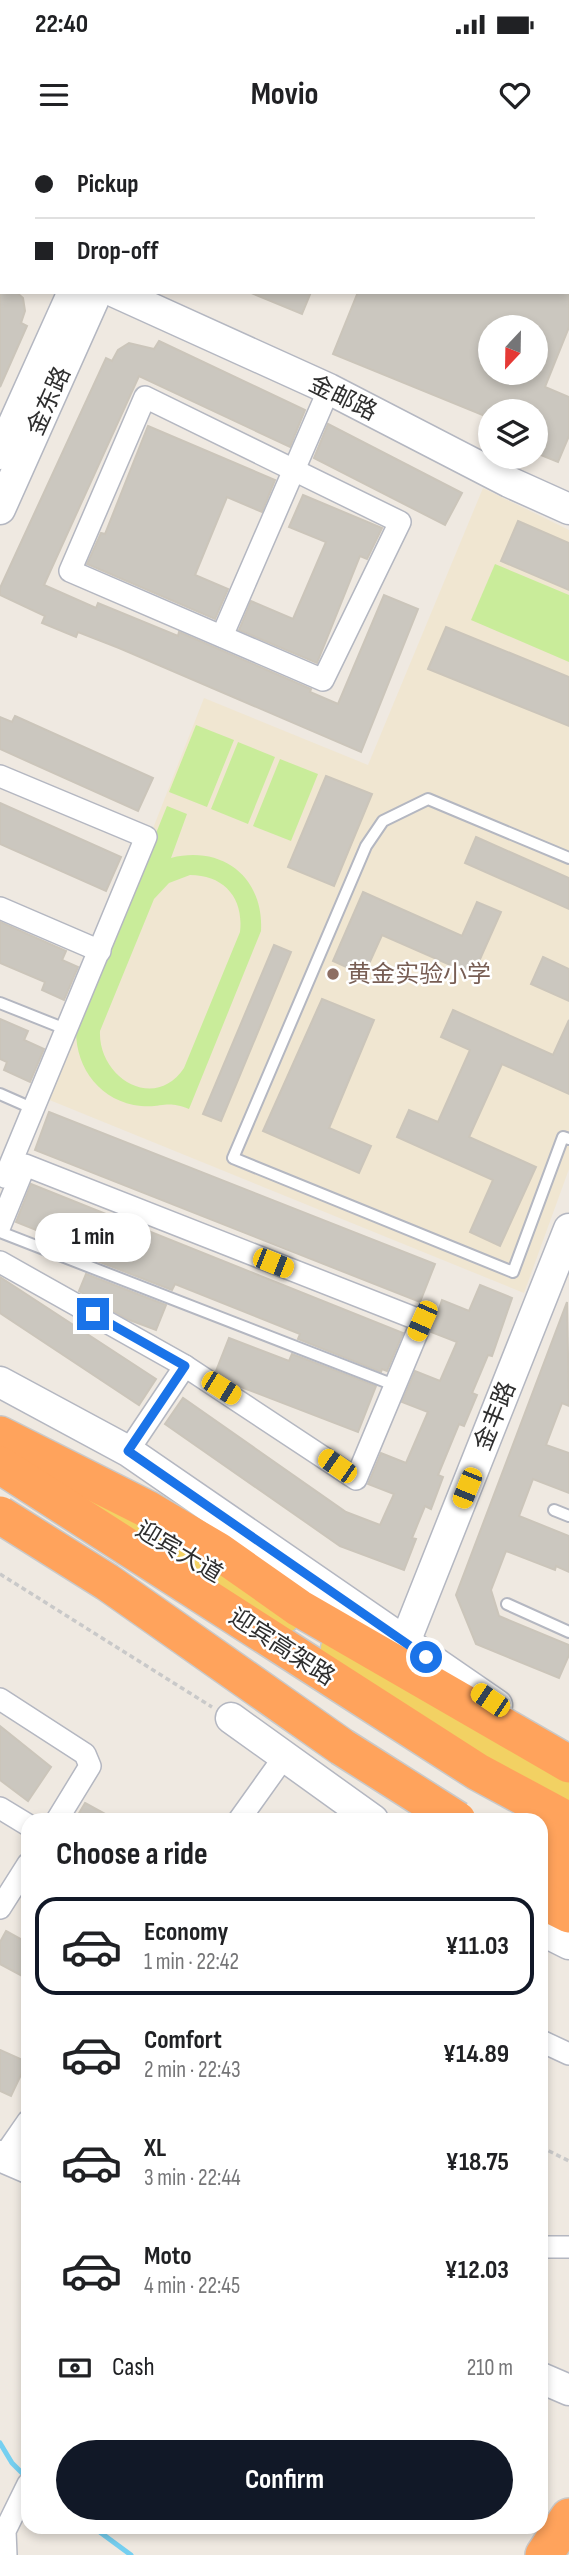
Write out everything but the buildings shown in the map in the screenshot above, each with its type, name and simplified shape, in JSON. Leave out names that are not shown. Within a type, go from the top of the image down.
[{"type":"highway","points":[[0,1435],[146,1509],[218,1551],[299,1608],[569,1764]]},
{"type":"highway","name":"迎宾高架路","points":[[0,1465],[478,1772],[569,1821]]},
{"type":"highway","name":"迎宾高架路","points":[[0,1487],[122,1560],[465,1792],[500,1813]]},
{"type":"highway","points":[[0,1512],[107,1582],[342,1747],[446,1813]]},
{"type":"highway","points":[[107,1582],[313,1749],[404,1813]]},
{"type":"highway","points":[[548,1840],[569,1850]]},
{"type":"highway","points":[[548,1871],[569,1882]]},
{"type":"highway","points":[[548,1904],[569,1914]]},
{"type":"highway","points":[[544,2555],[569,2517]]},
{"type":"main road","name":"迎宾大道","points":[[0,1444],[328,1643],[569,1797]]},
{"type":"main road","points":[[0,1512],[278,1714],[434,1813]]},
{"type":"main road","points":[[548,1874],[569,1882]]},
{"type":"street","name":"金东路","points":[[0,454],[75,294]]},
{"type":"street","name":"金东路","points":[[0,509],[75,294]]},
{"type":"street","name":"金邮路","points":[[119,294],[329,389],[509,482],[569,509]]},
{"type":"street","points":[[222,636],[329,389]]},
{"type":"street","points":[[145,397],[294,469],[400,522],[323,680],[69,571],[145,397]]},
{"type":"street","points":[[0,776],[146,837],[68,1030],[3,1176]]},
{"type":"street","points":[[0,908],[100,951]]},
{"type":"street","points":[[0,1226],[25,1165],[422,1321],[356,1479],[185,1366],[0,1262]]},
{"type":"street","name":"金丰路","points":[[405,1642],[569,1229]]},
{"type":"street","points":[[128,1451],[185,1366]]},
{"type":"street","points":[[0,1382],[128,1451],[405,1642],[569,1749]]},
{"type":"street","points":[[0,1699],[85,1754],[90,1766],[61,1813]]},
{"type":"street","points":[[231,1718],[363,1813]]},
{"type":"street","points":[[244,1813],[284,1757]]},
{"type":"street","points":[[0,1808],[21,1821]]},
{"type":"street","points":[[0,1908],[21,1875]]},
{"type":"street","points":[[548,1934],[569,1944]]},
{"type":"street","points":[[548,2044],[569,2054]]},
{"type":"street","points":[[10,2160],[21,2136]]},
{"type":"street","points":[[548,2247],[569,2247]]},
{"type":"street","points":[[548,2381],[569,2390]]},
{"type":"street","points":[[6,2555],[5,2531],[21,2498]]},
{"type":"lane","points":[[569,858],[428,799],[383,821],[366,846],[233,1158],[513,1272],[563,1137],[569,1139]]},
{"type":"lane","points":[[0,1003],[68,1030]]},
{"type":"lane","points":[[0,1094],[34,1109]]},
{"type":"lane","points":[[0,1232],[394,1385]]},
{"type":"lane","points":[[554,1510],[569,1516]]},
{"type":"lane","points":[[507,1604],[569,1632]]},
{"type":"path","points":[[0,1574],[231,1718]]},
{"type":"path","points":[[548,2150],[569,2161]]},
{"type":"shaded area","name":"黄金实验小学","points":[[483,488],[569,530],[569,1169],[524,1293],[47,1099],[204,698],[368,765]]},
{"type":"green space","points":[[495,564],[569,595],[569,662],[471,620]]},
{"type":"green space","points":[[196,725],[234,740],[207,807],[169,792]]},
{"type":"green space","points":[[238,742],[275,757],[248,824],[211,809]]},
{"type":"green space","points":[[280,759],[318,774],[291,841],[253,826]]},
{"type":"green space","points":[[167,806],[187,814],[171,858],[207,856],[236,869],[255,895],[260,912],[261,931],[189,1109],[175,1105],[141,1106],[114,1098],[103,1091],[86,1070],[77,1045],[76,1031]],"holes":[[[190,875],[202,876],[222,884],[235,899],[239,909],[240,932],[184,1068],[172,1081],[158,1087],[144,1088],[130,1084],[108,1063],[102,1048],[100,1031],[154,899],[169,883]]]},
{"type":"waterway","points":[[0,2443],[21,2472]]},
{"type":"waterway","points":[[102,2534],[131,2555]]},
{"type":"place","name":"黄金实验小学","points":[[333,974]]},
{"type":"route","points":[[93,1314],[185,1366],[128,1451],[426,1657]]}]
